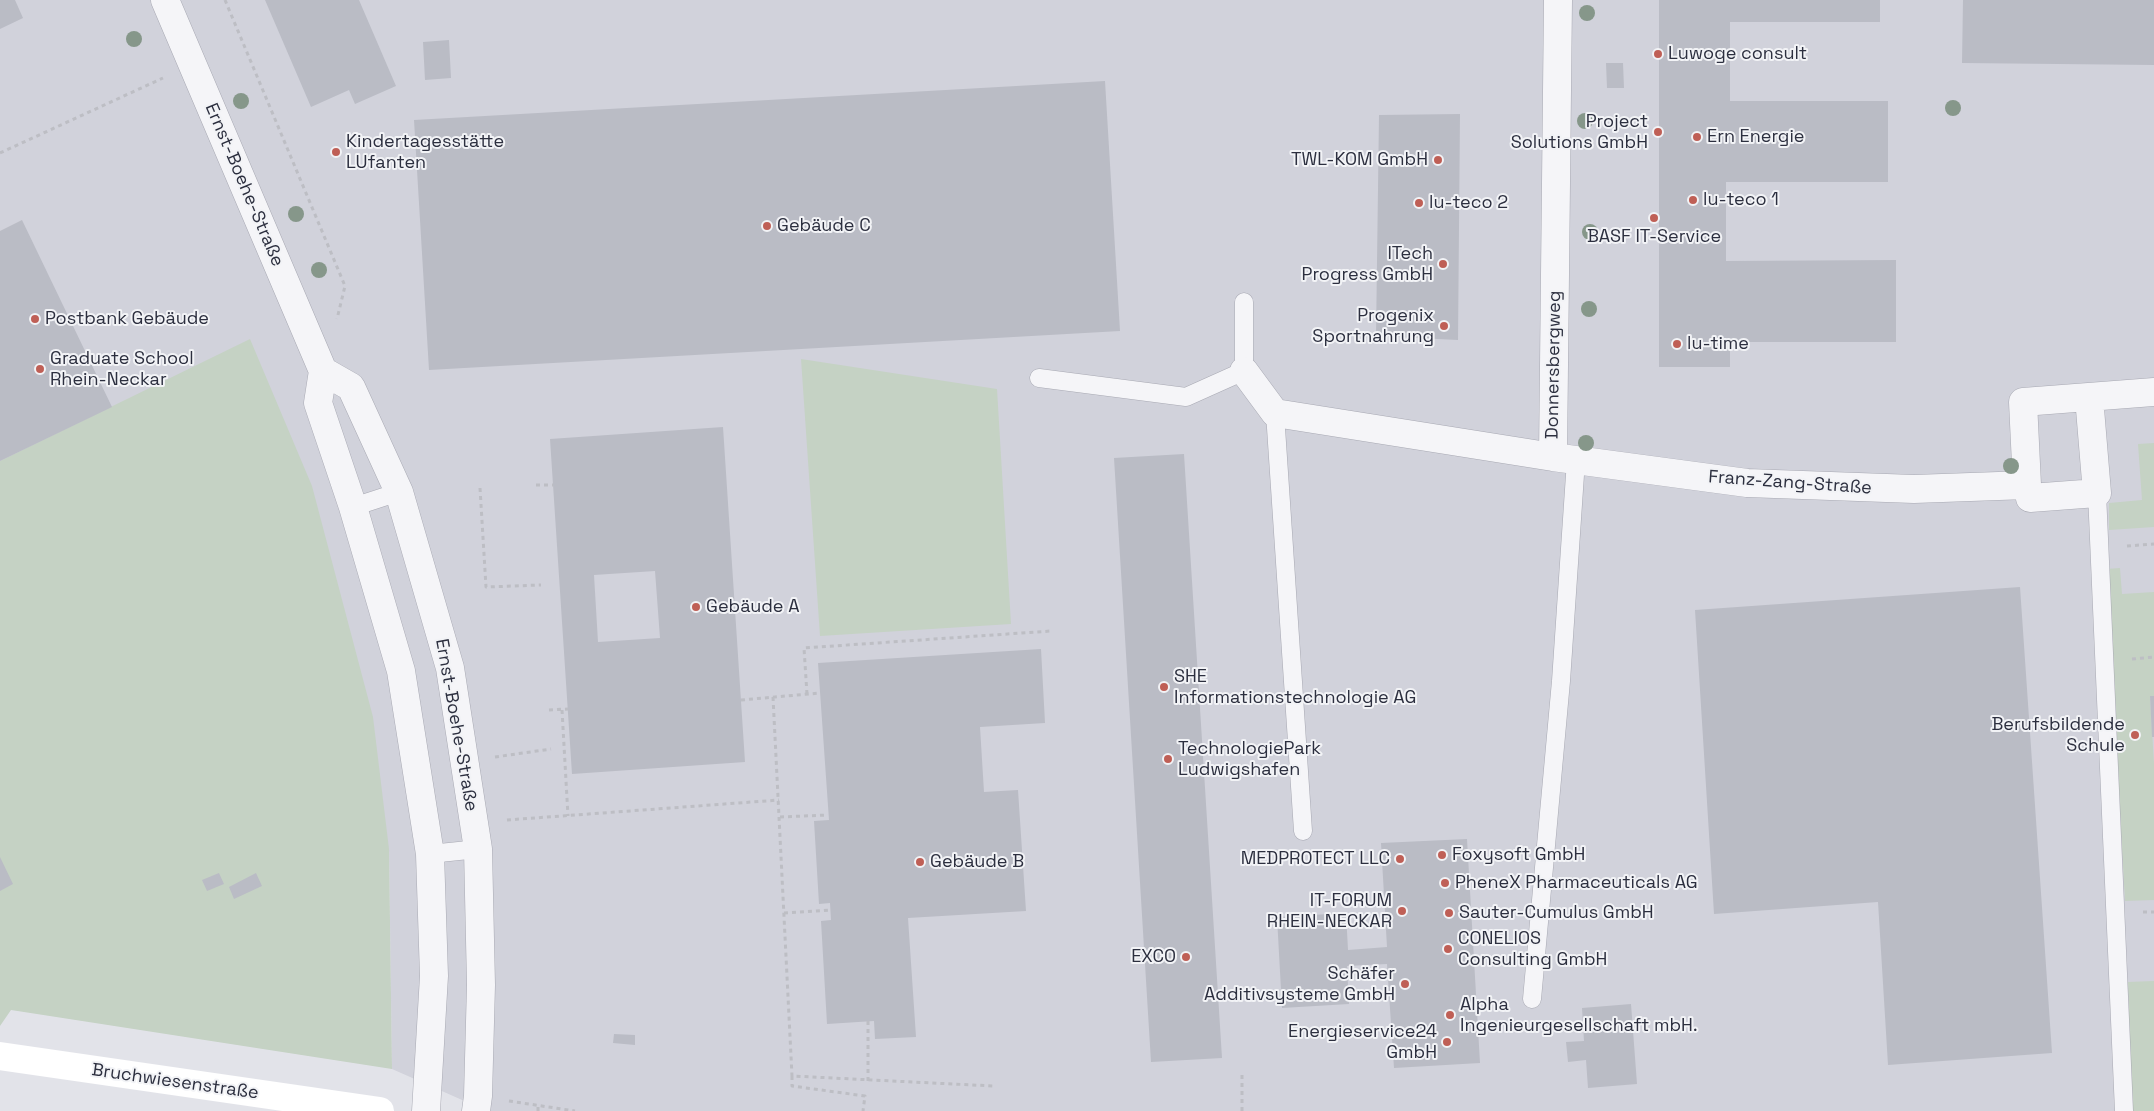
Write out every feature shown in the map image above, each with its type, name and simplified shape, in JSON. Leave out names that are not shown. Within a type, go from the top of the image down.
[{"type":"main road","name":"Bruchwiesenstraße","points":[[0,1056],[380,1111]]},
{"type":"street","name":"Ernst-Boehe-Straße","points":[[165,0],[323,371],[351,387],[399,492],[450,668],[478,849],[481,985],[476,1111]]},
{"type":"street","name":"Donnersbergweg","points":[[1275,413],[1565,459],[1558,0]]},
{"type":"street","points":[[323,371],[318,403],[353,507],[401,671],[430,854],[434,976],[426,1111]]},
{"type":"street","points":[[1244,371],[1275,413]]},
{"type":"street","points":[[2089,397],[2097,493],[2030,498],[2027,485],[2023,402],[2154,392]]},
{"type":"street","name":"Franz-Zang-Straße","points":[[1565,459],[1747,483],[1914,489],[2027,485]]},
{"type":"lane","points":[[1039,378],[1186,397],[1244,371],[1244,302]]},
{"type":"lane","points":[[1275,413],[1303,831]]},
{"type":"lane","points":[[1532,999],[1561,681],[1565,459]]},
{"type":"lane","points":[[353,507],[399,492]]},
{"type":"lane","points":[[2097,493],[2124,1111]]},
{"type":"lane","points":[[430,854],[478,849]]},
{"type":"path","points":[[225,0],[345,286],[335,324]]},
{"type":"path","points":[[0,153],[192,64]]},
{"type":"path","points":[[536,484],[554,485]]},
{"type":"path","points":[[480,488],[486,587],[542,585]]},
{"type":"path","points":[[807,694],[804,648],[1051,631]]},
{"type":"path","points":[[741,700],[820,693]]},
{"type":"path","points":[[773,697],[792,1086],[865,1096],[863,1111]]},
{"type":"path","points":[[549,710],[568,709]]},
{"type":"path","points":[[562,710],[568,816]]},
{"type":"path","points":[[521,753],[551,749]]},
{"type":"path","points":[[474,822],[779,800]]},
{"type":"path","points":[[780,817],[828,815]]},
{"type":"path","points":[[784,913],[831,910]]},
{"type":"path","points":[[868,1021],[868,1081]]},
{"type":"path","points":[[1242,1075],[1242,1111]]},
{"type":"path","points":[[792,1076],[993,1086]]},
{"type":"path","points":[[538,1111],[538,1105],[575,1111]]},
{"type":"shaded area","points":[[0,0],[2154,0],[2154,1111],[487,1111],[392,1069],[389,849],[0,957]]},
{"type":"green space","points":[[250,339],[312,486],[373,717],[389,849],[392,1069],[11,1010],[0,1026],[0,461]]},
{"type":"green space","points":[[801,359],[997,389],[1011,624],[820,636]]},
{"type":"green space","points":[[2154,443],[2154,527],[2109,530],[2109,503],[2142,500],[2138,444]]},
{"type":"green space","points":[[2120,568],[2122,594],[2154,592],[2154,696],[2150,697],[2154,764],[2154,900],[2125,901],[2106,569]]},
{"type":"green space","points":[[2154,981],[2154,1111],[2131,1111],[2128,982]]},
{"type":"building","points":[[0,0],[15,0],[23,18],[0,29]]},
{"type":"building","name":"Kindertagesstätte LUfanten","points":[[265,0],[359,0],[396,86],[355,104],[349,90],[311,107]]},
{"type":"building","name":"lu-teco 1","points":[[1659,0],[1880,0],[1880,22],[1730,22],[1730,101],[1888,101],[1888,182],[1726,182],[1726,261],[1896,260],[1896,342],[1730,342],[1730,367],[1659,367]]},
{"type":"building","points":[[1963,0],[2154,0],[2154,65],[1962,63]]},
{"type":"building","points":[[449,40],[451,78],[425,80],[423,42]]},
{"type":"building","points":[[1606,63],[1623,63],[1624,88],[1607,88]]},
{"type":"building","name":"Gebäude C","points":[[1105,81],[1120,331],[429,370],[414,120]]},
{"type":"building","name":"lu-teco 2","points":[[1460,114],[1458,340],[1376,336],[1379,115]]},
{"type":"building","name":"Postbank Gebäude","points":[[22,220],[112,407],[0,461],[0,231]]},
{"type":"building","name":"Gebäude A","points":[[723,427],[745,762],[572,774],[550,439]],"holes":[[[655,571],[660,638],[598,642],[594,575]]]},
{"type":"building","name":"TechnologiePark Ludwigshafen","points":[[1184,454],[1222,1058],[1151,1062],[1114,458]]},
{"type":"building","points":[[2020,587],[2052,1053],[1888,1065],[1878,902],[1714,914],[1695,610]]},
{"type":"building","name":"Gebäude B","points":[[1041,649],[1045,723],[980,727],[984,792],[1018,790],[1026,911],[908,918],[916,1037],[875,1039],[874,1021],[827,1024],[821,921],[831,920],[830,903],[819,904],[814,821],[829,820],[818,663]]},
{"type":"building","points":[[2150,696],[2154,696],[2154,737],[2152,737]]},
{"type":"building","points":[[1467,839],[1480,1063],[1394,1068],[1387,964],[1347,966],[1349,1004],[1282,1008],[1277,917],[1346,913],[1348,950],[1387,947],[1381,843]]},
{"type":"building","points":[[0,857],[13,884],[0,891]]},
{"type":"building","points":[[219,873],[224,884],[207,891],[202,880]]},
{"type":"building","points":[[256,873],[262,886],[234,899],[229,887]]},
{"type":"building","points":[[1631,1004],[1637,1084],[1588,1088],[1586,1060],[1568,1062],[1566,1042],[1584,1041],[1582,1008]]},
{"type":"building","points":[[614,1034],[635,1035],[635,1045],[613,1043]]},
{"type":"place","name":"Luwoge consult","points":[[1658,54]]},
{"type":"place","name":"Project Solutions GmbH","points":[[1658,132]]},
{"type":"place","name":"Ern Energie","points":[[1697,137]]},
{"type":"place","name":"Kindertagesstätte LUfanten","points":[[336,152]]},
{"type":"place","name":"TWL-KOM GmbH","points":[[1438,160]]},
{"type":"place","name":"lu-teco 1","points":[[1693,200]]},
{"type":"place","name":"lu-teco 2","points":[[1419,203]]},
{"type":"place","name":"BASF IT-Service","points":[[1654,218]]},
{"type":"place","name":"Gebäude C","points":[[767,226]]},
{"type":"place","name":"ITech Progress GmbH","points":[[1443,264]]},
{"type":"place","name":"Postbank Gebäude","points":[[35,319]]},
{"type":"place","name":"Progenix Sportnahrung","points":[[1444,326]]},
{"type":"place","name":"lu-time","points":[[1677,344]]},
{"type":"place","name":"Graduate School Rhein-Neckar","points":[[40,369]]},
{"type":"place","name":"Gebäude A","points":[[696,607]]},
{"type":"place","name":"SHE Informationstechnologie AG","points":[[1164,687]]},
{"type":"place","name":"Berufsbildende Schule","points":[[2135,735]]},
{"type":"place","name":"TechnologiePark Ludwigshafen","points":[[1168,759]]},
{"type":"place","name":"Foxysoft GmbH","points":[[1442,855]]},
{"type":"place","name":"MEDPROTECT LLC","points":[[1400,859]]},
{"type":"place","name":"Gebäude B","points":[[920,862]]},
{"type":"place","name":"PheneX Pharmaceuticals AG","points":[[1445,883]]},
{"type":"place","name":"IT-FORUM RHEIN-NECKAR","points":[[1402,911]]},
{"type":"place","name":"Sauter-Cumulus GmbH","points":[[1449,913]]},
{"type":"place","name":"CONELIOS Consulting GmbH","points":[[1448,949]]},
{"type":"place","name":"EXCO","points":[[1186,957]]},
{"type":"place","name":"Schäfer Additivsysteme GmbH","points":[[1405,984]]},
{"type":"place","name":"Alpha Ingenieurgesellschaft mbH.","points":[[1450,1015]]},
{"type":"place","name":"Energieservice24 GmbH","points":[[1447,1042]]}]
